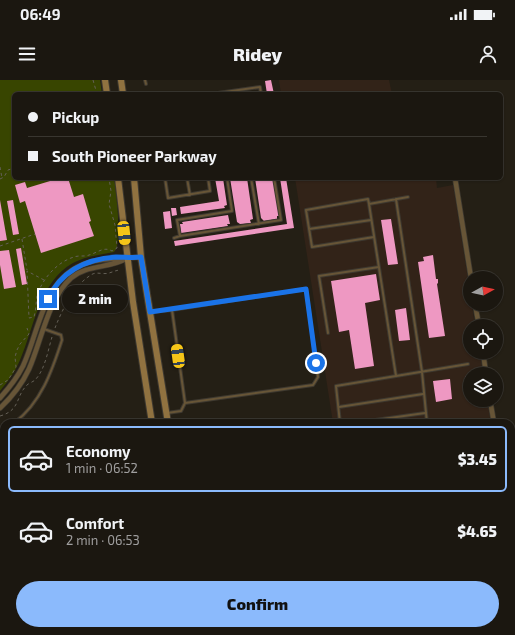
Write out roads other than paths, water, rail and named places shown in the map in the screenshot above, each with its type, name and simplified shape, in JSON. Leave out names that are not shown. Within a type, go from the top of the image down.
[{"type":"main road","points":[[105,80],[107,92]]},
{"type":"main road","points":[[120,80],[123,92]]},
{"type":"main road","points":[[118,180],[127,258],[151,419]]},
{"type":"main road","points":[[134,180],[141,257],[167,419]]},
{"type":"street","points":[[455,180],[470,271]]},
{"type":"street","points":[[0,398],[10,388],[20,372],[51,292],[66,274],[80,265],[93,261],[118,257],[141,257]]},
{"type":"street","points":[[0,408],[18,388],[27,374],[56,298],[70,279],[84,271],[120,263],[127,258]]},
{"type":"street","points":[[38,327],[44,329]]},
{"type":"street","points":[[491,407],[493,419]]},
{"type":"lane","points":[[226,92],[260,87],[261,92]]},
{"type":"lane","points":[[165,180],[168,198],[210,191],[208,180]]},
{"type":"lane","points":[[187,180],[190,194]]},
{"type":"lane","points":[[180,236],[177,220],[232,212],[227,180]]},
{"type":"lane","points":[[251,180],[258,224]]},
{"type":"lane","points":[[174,238],[281,220],[274,180]]},
{"type":"lane","points":[[369,204],[408,197]]},
{"type":"lane","points":[[396,199],[422,372],[426,419]]},
{"type":"lane","points":[[374,237],[312,247],[306,210],[368,200],[369,204],[396,376]]},
{"type":"lane","points":[[309,229],[371,220]]},
{"type":"lane","points":[[328,333],[319,276],[379,267]]},
{"type":"lane","points":[[150,312],[172,310],[306,289],[318,378],[313,385],[185,403]]},
{"type":"lane","points":[[166,413],[181,411],[185,403],[172,310]]},
{"type":"lane","points":[[20,419],[40,393],[51,374],[62,340],[61,335],[44,329]]},
{"type":"lane","points":[[340,419],[336,386],[468,364]]},
{"type":"lane","points":[[338,407],[423,394]]},
{"type":"lane","points":[[382,419],[425,413]]}]
